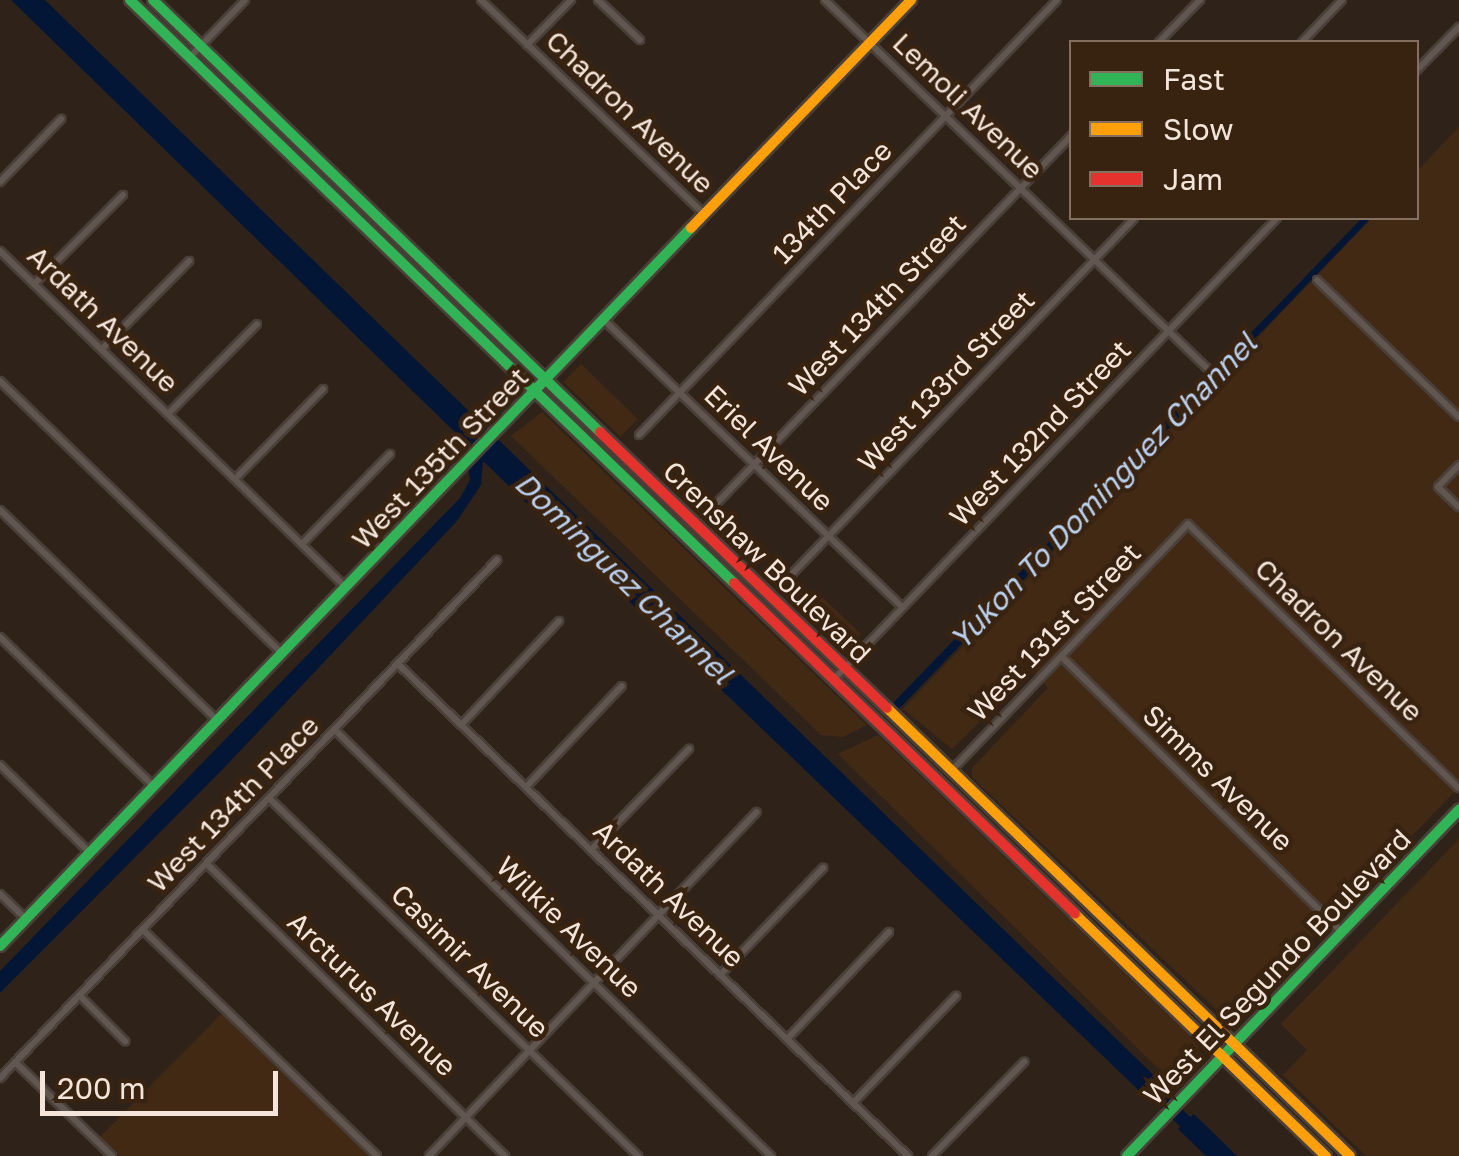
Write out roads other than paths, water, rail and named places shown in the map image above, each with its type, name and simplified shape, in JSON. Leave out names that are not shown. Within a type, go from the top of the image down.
[{"type":"main road","name":"Crenshaw Boulevard","points":[[130,0],[1326,1156]]},
{"type":"main road","name":"Crenshaw Boulevard","points":[[153,0],[1350,1156]]},
{"type":"main road","name":"West 135th Street","points":[[0,946],[911,0]]},
{"type":"main road","points":[[317,181],[328,170]]},
{"type":"main road","points":[[448,306],[458,294]]},
{"type":"main road","points":[[941,782],[952,770]]},
{"type":"main road","name":"West El Segundo Boulevard","points":[[1128,1156],[1459,810]]},
{"type":"street","points":[[189,58],[245,0]]},
{"type":"street","name":"Chadron Avenue","points":[[481,0],[705,215]]},
{"type":"street","points":[[527,45],[571,0]]},
{"type":"street","points":[[598,0],[640,40]]},
{"type":"street","name":"Lemoli Avenue","points":[[824,0],[1209,370]]},
{"type":"street","name":"134th Place","points":[[639,435],[1057,0]]},
{"type":"street","points":[[1162,40],[1200,0]]},
{"type":"street","points":[[1304,40],[1342,0]]},
{"type":"street","points":[[1419,69],[1459,27]]},
{"type":"street","points":[[0,182],[61,120]]},
{"type":"street","name":"West 134th Street","points":[[714,506],[1069,137]]},
{"type":"street","points":[[34,284],[122,194]]},
{"type":"street","name":"West 133rd Street","points":[[790,576],[1132,220]]},
{"type":"street","name":"West 132nd Street","points":[[834,679],[1275,220]]},
{"type":"street","name":"Ardath Avenue","points":[[0,252],[346,587]]},
{"type":"street","points":[[102,349],[189,262]]},
{"type":"street","points":[[1317,280],[1459,417]]},
{"type":"street","name":"Eriel Avenue","points":[[604,320],[902,608]]},
{"type":"street","points":[[168,413],[257,324]]},
{"type":"street","points":[[0,381],[283,654]]},
{"type":"street","points":[[235,479],[323,389]]},
{"type":"street","points":[[302,544],[390,454]]},
{"type":"street","points":[[1459,465],[1438,487],[1459,507]]},
{"type":"street","points":[[0,510],[218,720]]},
{"type":"street","name":"Chadron Avenue","points":[[1188,524],[1459,788]]},
{"type":"street","name":"West 131st Street","points":[[952,770],[1188,524]]},
{"type":"street","name":"West 134th Place","points":[[0,1078],[496,560]]},
{"type":"street","points":[[460,725],[559,621]]},
{"type":"street","points":[[0,637],[154,786]]},
{"type":"street","name":"Simms Avenue","points":[[1062,657],[1342,932]]},
{"type":"street","name":"Ardath Avenue","points":[[398,664],[908,1156]]},
{"type":"street","points":[[526,788],[622,686]]},
{"type":"street","name":"Wilkie Avenue","points":[[335,730],[771,1156]]},
{"type":"street","points":[[590,850],[689,749]]},
{"type":"street","points":[[0,766],[90,852]]},
{"type":"street","name":"Casimir Avenue","points":[[270,799],[638,1156]]},
{"type":"street","points":[[429,1156],[757,812]]},
{"type":"street","name":"Arcturus Avenue","points":[[208,865],[505,1156]]},
{"type":"street","points":[[720,975],[823,868]]},
{"type":"street","points":[[0,894],[26,919]]},
{"type":"street","points":[[143,930],[376,1156]]},
{"type":"street","points":[[787,1039],[888,932]]},
{"type":"street","points":[[80,996],[125,1041]]},
{"type":"street","points":[[854,1103],[956,996]]},
{"type":"street","points":[[15,1062],[112,1156]]},
{"type":"street","points":[[932,1156],[1024,1062]]},
{"type":"water","points":[[11,0],[45,0],[1169,1090],[1154,1105],[483,461],[481,485],[457,521],[224,768],[0,993],[0,971],[460,498],[470,480],[464,441]]},
{"type":"water","name":"Yukon To Dominguez Channel","points":[[1360,220],[1369,220],[899,709],[893,703]]},
{"type":"water","points":[[1194,1114],[1237,1156],[1206,1156],[1178,1129]]},
{"type":"waterway","name":"Dominguez Channel","points":[[1149,1087],[1221,1156]]}]
